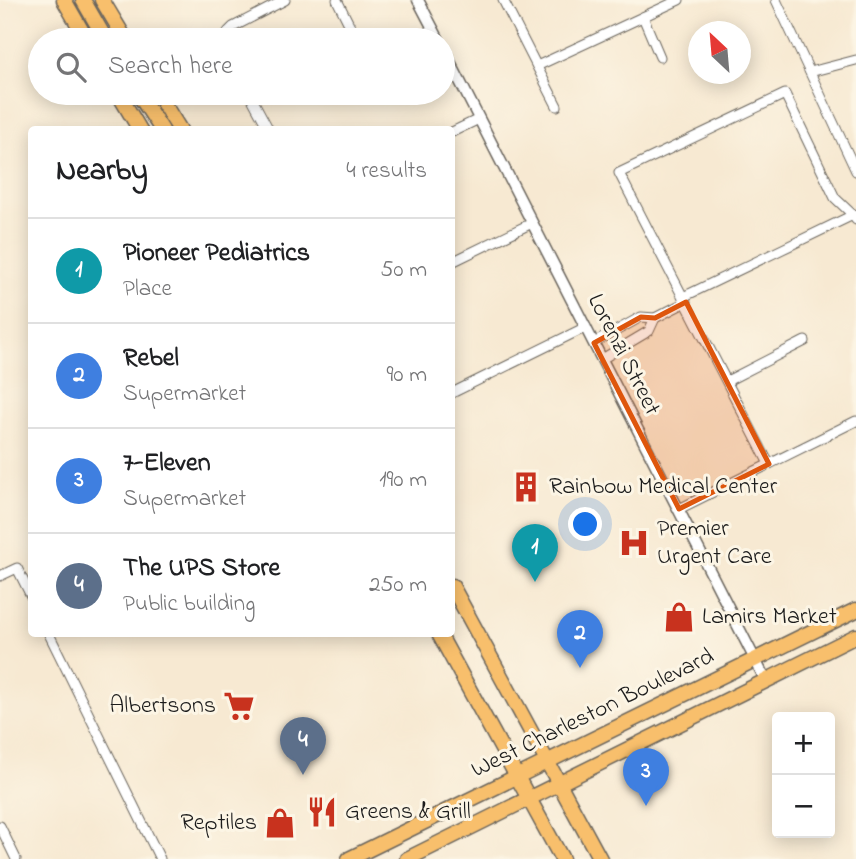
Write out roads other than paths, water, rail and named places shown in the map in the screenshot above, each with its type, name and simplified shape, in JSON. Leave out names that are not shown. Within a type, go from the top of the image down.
[{"type":"main road","points":[[64,0],[80,28]]},
{"type":"main road","points":[[83,0],[99,28]]},
{"type":"main road","points":[[102,0],[119,28]]},
{"type":"main road","points":[[125,105],[138,126]]},
{"type":"main road","points":[[146,105],[159,126]]},
{"type":"main road","points":[[164,105],[178,126]]},
{"type":"main road","points":[[455,595],[600,859]]},
{"type":"main road","name":"West Charleston Boulevard","points":[[349,859],[856,610]]},
{"type":"main road","name":"West Charleston Boulevard","points":[[407,859],[856,636]]},
{"type":"main road","points":[[441,637],[562,859]]},
{"type":"street","points":[[232,28],[285,0]]},
{"type":"street","points":[[337,0],[351,28]]},
{"type":"street","points":[[418,0],[433,28]]},
{"type":"street","points":[[503,0],[557,106]]},
{"type":"street","points":[[537,66],[679,0]]},
{"type":"street","points":[[776,0],[856,171]]},
{"type":"street","points":[[643,17],[660,57]]},
{"type":"street","points":[[810,72],[856,60]]},
{"type":"street","name":"Lorenzi Street","points":[[455,71],[766,681]]},
{"type":"street","points":[[602,359],[649,331],[655,318],[684,300],[855,218],[835,198],[785,94],[619,173],[684,300],[727,381],[769,464]]},
{"type":"street","points":[[255,105],[267,126]]},
{"type":"street","points":[[455,130],[479,118]]},
{"type":"street","points":[[455,261],[532,223]]},
{"type":"street","points":[[594,343],[641,317],[655,318]]},
{"type":"street","points":[[455,392],[586,327]]},
{"type":"street","points":[[727,381],[805,341]]},
{"type":"street","points":[[679,509],[856,421]]},
{"type":"street","points":[[0,576],[17,568],[28,590]]},
{"type":"street","points":[[50,637],[160,859]]},
{"type":"street","points":[[0,826],[16,859]]},
{"type":"place","name":"Rainbow Medical Center","points":[[526,487]]},
{"type":"place","name":"Premier Urgent Care","points":[[634,543]]},
{"type":"place","name":"Pioneer Pediatrics","points":[[535,582]]},
{"type":"place","name":"Lamirs Market","points":[[679,617]]},
{"type":"place","name":"Rebel","points":[[580,668]]},
{"type":"place","name":"Albertsons","points":[[239,706]]},
{"type":"place","name":"The UPS Store","points":[[303,775]]},
{"type":"place","name":"7-Eleven","points":[[646,806]]},
{"type":"place","name":"Greens & Grill","points":[[322,812]]},
{"type":"place","name":"Reptiles","points":[[280,823]]}]
